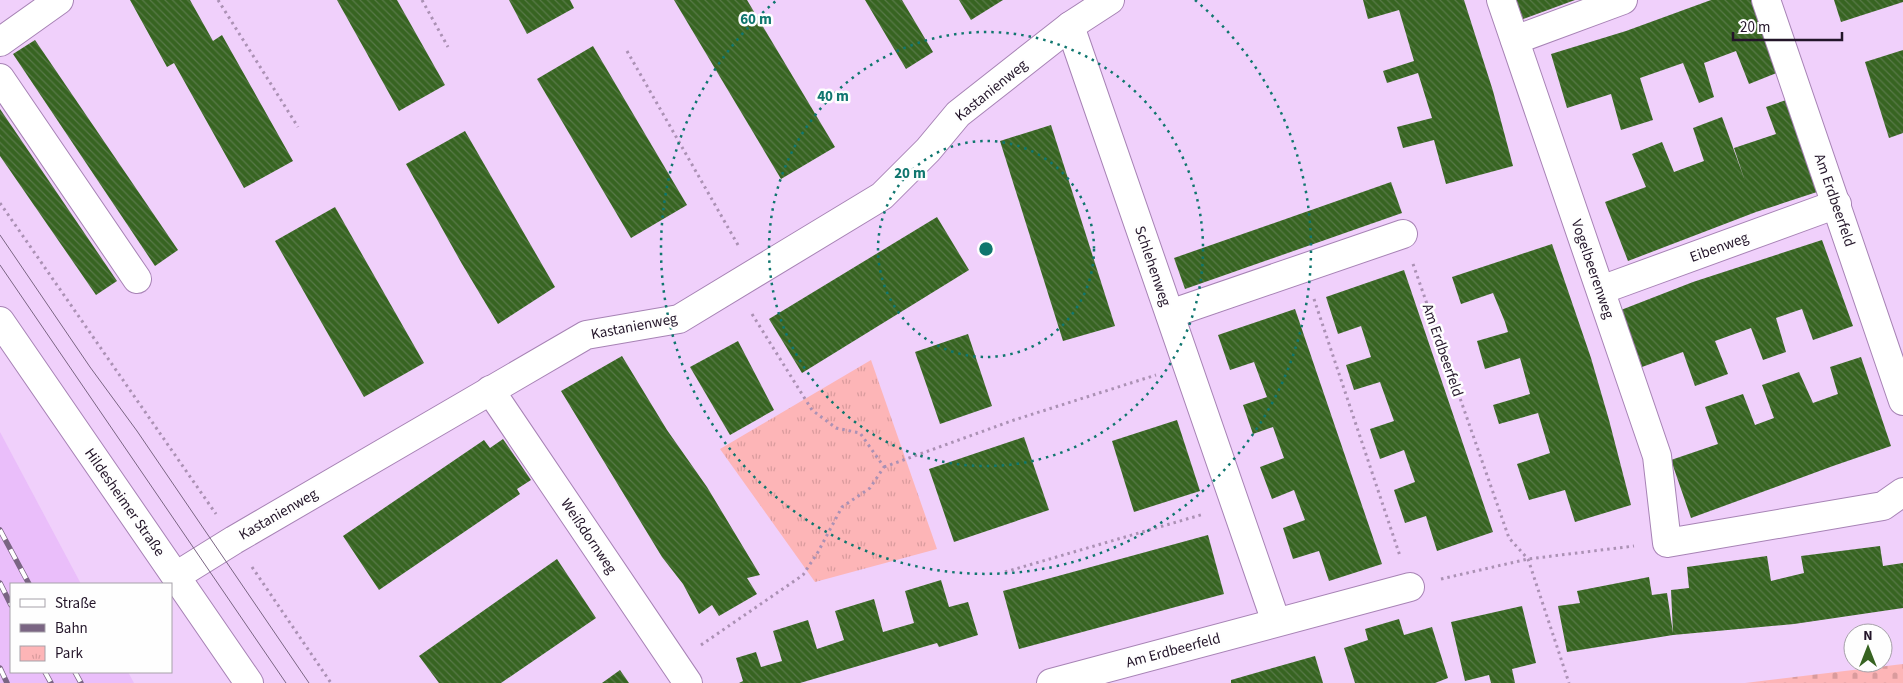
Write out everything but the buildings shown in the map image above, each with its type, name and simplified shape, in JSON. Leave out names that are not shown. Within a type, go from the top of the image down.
[{"type":"street","points":[[0,42],[59,0]]},
{"type":"street","name":"Kastanienweg","points":[[176,576],[234,540],[586,335],[679,319],[882,196],[928,150],[958,114],[1070,26],[1110,0]]},
{"type":"street","name":"Vogelbeerenweg","points":[[1501,0],[1657,456],[1667,543]]},
{"type":"street","points":[[1514,40],[1623,0]]},
{"type":"street","name":"Am Erdbeerfeld","points":[[1766,0],[1903,401]]},
{"type":"street","name":"Schlehenweg","points":[[1070,26],[1276,622]]},
{"type":"street","points":[[0,78],[137,279]]},
{"type":"street","name":"Eibenweg","points":[[1600,290],[1836,204]]},
{"type":"street","points":[[1170,314],[1403,234]]},
{"type":"street","name":"Hildesheimer Straße","points":[[0,321],[249,683]]},
{"type":"street","name":"Weißdornweg","points":[[490,390],[681,673]]},
{"type":"street","points":[[1667,543],[1884,506],[1903,492]]},
{"type":"street","name":"Am Erdbeerfeld","points":[[1052,683],[1410,587]]},
{"type":"path","points":[[218,0],[298,127]]},
{"type":"path","points":[[422,0],[448,48]]},
{"type":"path","points":[[627,51],[812,410],[836,428],[860,433],[884,467]]},
{"type":"path","points":[[0,203],[331,683]]},
{"type":"path","name":"Am Erdbeerfeld","points":[[1403,234],[1509,538],[1528,559]]},
{"type":"path","points":[[1303,268],[1410,587],[1528,559],[1667,543]]},
{"type":"path","points":[[681,673],[803,575],[818,552],[842,507],[870,488],[884,467],[1014,420],[1187,364]]},
{"type":"path","points":[[1005,572],[1235,505]]},
{"type":"path","points":[[1528,559],[1569,683]]},
{"type":"shaded area","points":[[0,432],[80,583],[10,583],[10,673],[129,673],[134,683],[0,683]]},
{"type":"green space","points":[[871,360],[937,549],[815,582],[720,449]]},
{"type":"green space","points":[[1903,664],[1903,683],[1745,683],[1843,671],[1843,673],[1893,673],[1893,665]]},
{"type":"tram line","points":[[0,235],[309,683]]},
{"type":"tram line","points":[[0,265],[286,683]]},
{"type":"railway","points":[[0,530],[28,583]]},
{"type":"railway","points":[[0,583],[10,603]]},
{"type":"railway","points":[[0,668],[7,683]]},
{"type":"railway","points":[[46,673],[51,683]]},
{"type":"railway","points":[[76,673],[81,683]]}]
